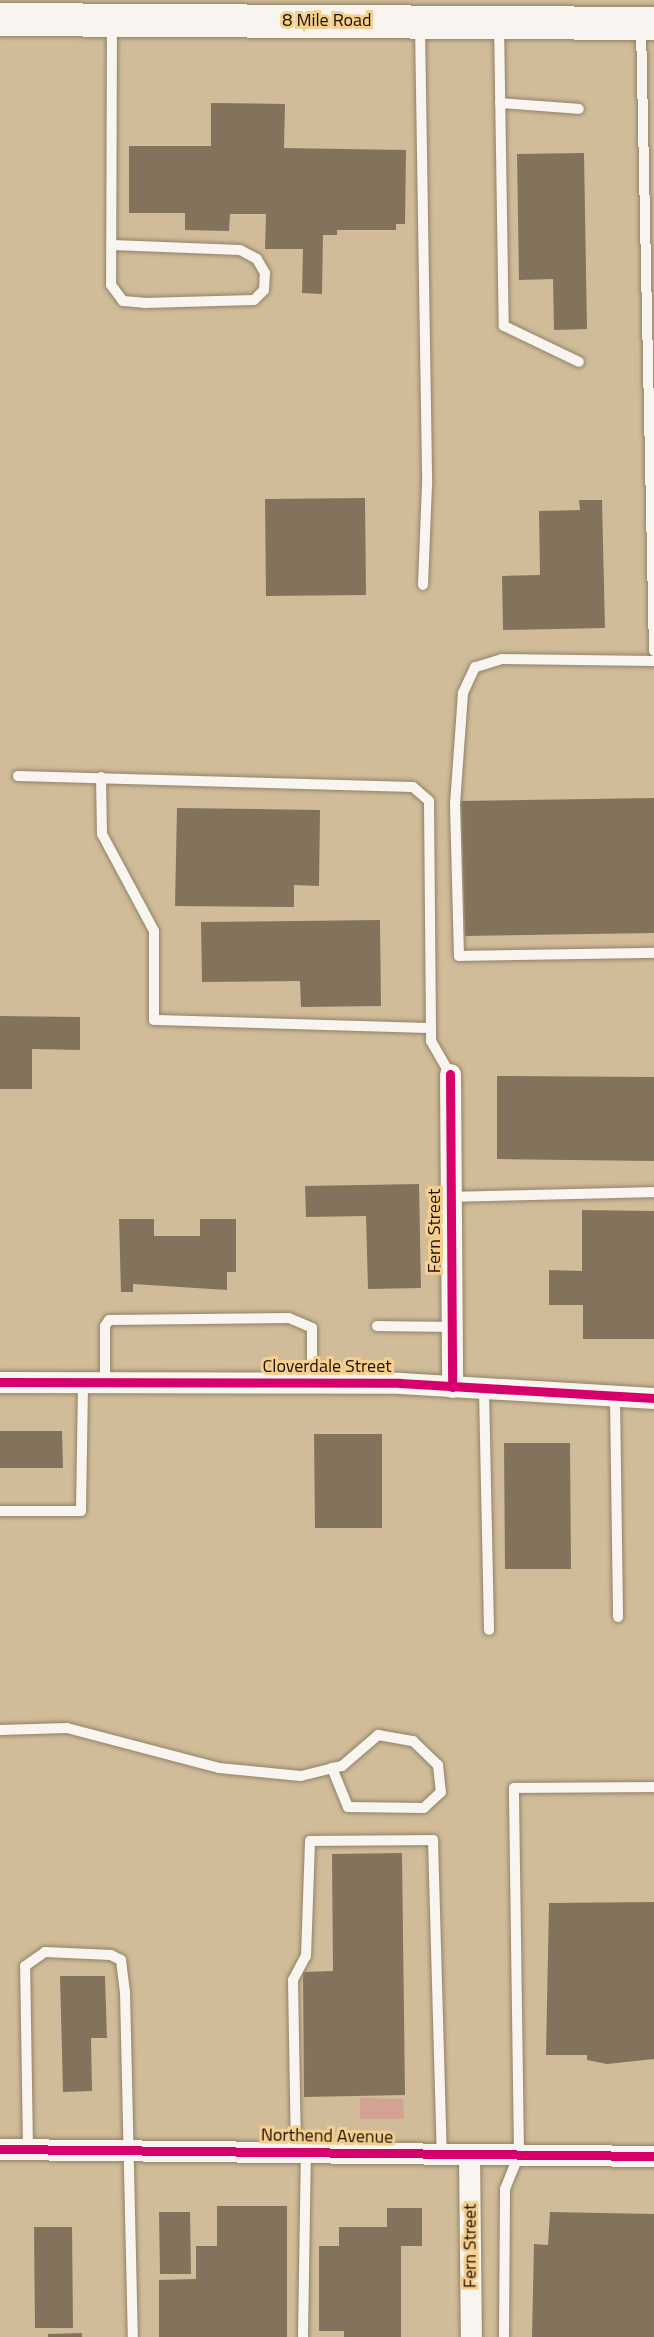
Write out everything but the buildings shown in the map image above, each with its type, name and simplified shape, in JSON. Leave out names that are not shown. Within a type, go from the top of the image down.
[{"type":"highway","name":"8 Mile Road","points":[[0,19],[641,20]]},
{"type":"street","name":"Fern Street","points":[[450,1074],[452,1388]]},
{"type":"street","name":"Cloverdale Street","points":[[0,1382],[312,1383],[654,1398]]},
{"type":"street","name":"Northend Avenue","points":[[0,2149],[654,2156]]},
{"type":"street","name":"Fern Street","points":[[469,2154],[471,2337]]},
{"type":"lane","points":[[112,19],[111,285],[123,301],[254,300],[264,290],[265,273],[257,259],[240,250],[112,245]]},
{"type":"lane","points":[[420,20],[427,485],[423,585]]},
{"type":"lane","points":[[641,20],[654,651]]},
{"type":"lane","points":[[499,21],[504,326],[579,362]]},
{"type":"lane","points":[[500,103],[579,109]]},
{"type":"lane","points":[[654,660],[502,659],[474,667],[463,693],[455,804],[459,956],[654,953]]},
{"type":"lane","points":[[18,776],[414,787],[429,801],[431,1041],[450,1074]]},
{"type":"lane","points":[[101,777],[102,834],[154,931],[154,1020],[431,1028]]},
{"type":"lane","points":[[451,1197],[654,1191]]},
{"type":"lane","points":[[105,1382],[105,1326],[109,1320],[289,1318],[312,1328],[312,1383]]},
{"type":"lane","points":[[377,1326],[451,1327]]},
{"type":"lane","points":[[0,1511],[81,1511],[83,1382]]},
{"type":"lane","points":[[484,1390],[489,1630]]},
{"type":"lane","points":[[615,1398],[618,1617]]},
{"type":"lane","points":[[0,1730],[67,1728],[219,1768],[301,1776],[332,1768],[378,1735],[413,1741],[438,1765],[441,1792],[424,1808],[348,1807],[332,1768]]},
{"type":"lane","points":[[504,2337],[505,2189],[519,2154],[514,1788],[654,1787]]},
{"type":"lane","points":[[303,2337],[301,2152],[293,1980],[306,1956],[310,1840],[433,1840],[442,2154]]},
{"type":"lane","points":[[28,2149],[25,1966],[45,1952],[111,1955],[121,1960],[125,2151],[133,2337]]},
{"type":"shaded area","points":[[360,2098],[403,2099],[404,2119],[360,2119]]},
{"type":"cycle path","points":[[450,1074],[452,1387]]},
{"type":"cycle path","points":[[0,1382],[400,1383],[654,1398]]},
{"type":"cycle path","points":[[0,2149],[654,2156]]}]
